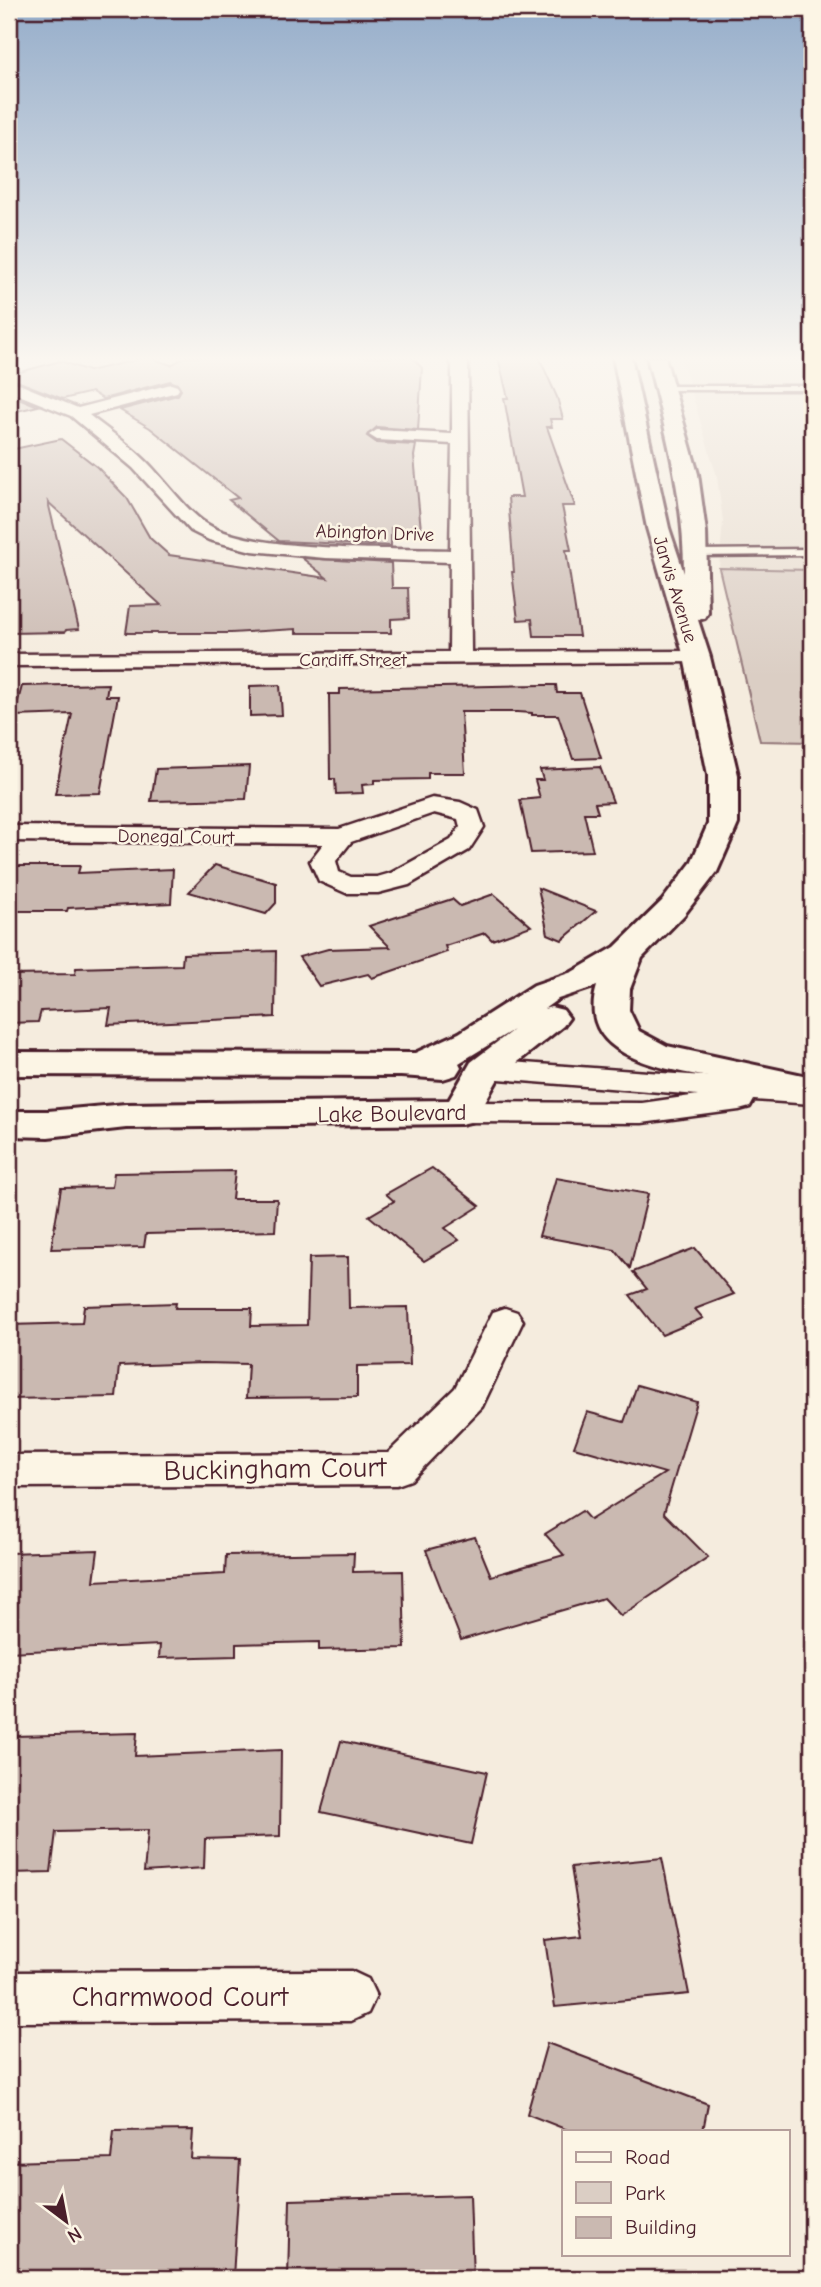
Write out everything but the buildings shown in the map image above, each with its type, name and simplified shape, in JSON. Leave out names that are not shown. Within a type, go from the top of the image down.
[{"type":"street","name":"Abington Drive","points":[[139,464],[198,527],[216,536],[252,545],[325,552],[459,556]]},
{"type":"street","points":[[459,464],[460,658]]},
{"type":"street","name":"Jarvis Avenue","points":[[461,1112],[484,1070],[570,1005],[584,979],[627,954],[673,908],[706,865],[723,824],[723,775],[697,657],[658,528],[644,464]]},
{"type":"street","name":"Jarvis Avenue","points":[[684,464],[695,532],[697,657]]},
{"type":"street","name":"Cardiff Street","points":[[9,660],[697,657]]},
{"type":"street","name":"Donegal Court","points":[[9,834],[342,837],[432,805],[451,807],[469,815],[472,827],[460,845],[400,879],[378,885],[346,885],[328,877],[323,861],[342,837]]},
{"type":"street","points":[[627,954],[611,998],[611,1011],[625,1036],[635,1045],[664,1059],[716,1066],[812,1092]]},
{"type":"street","points":[[418,1065],[445,1056],[472,1041],[547,992],[584,979]]},
{"type":"street","name":"Lake Boulevard","points":[[9,1063],[418,1065],[737,1087],[774,1093]]},
{"type":"street","name":"Lake Boulevard","points":[[9,1124],[48,1124],[126,1116],[642,1113],[774,1093],[812,1092]]},
{"type":"street","name":"Buckingham Court","points":[[9,1471],[397,1469],[469,1397],[505,1321]]},
{"type":"street","name":"Charmwood Court","points":[[9,1997],[351,1996]]},
{"type":"lane","points":[[695,553],[812,552]]},
{"type":"shaded area","points":[[713,464],[812,464],[812,570],[719,568],[723,521]]},
{"type":"green space","points":[[719,568],[812,570],[812,742],[760,741]]}]
